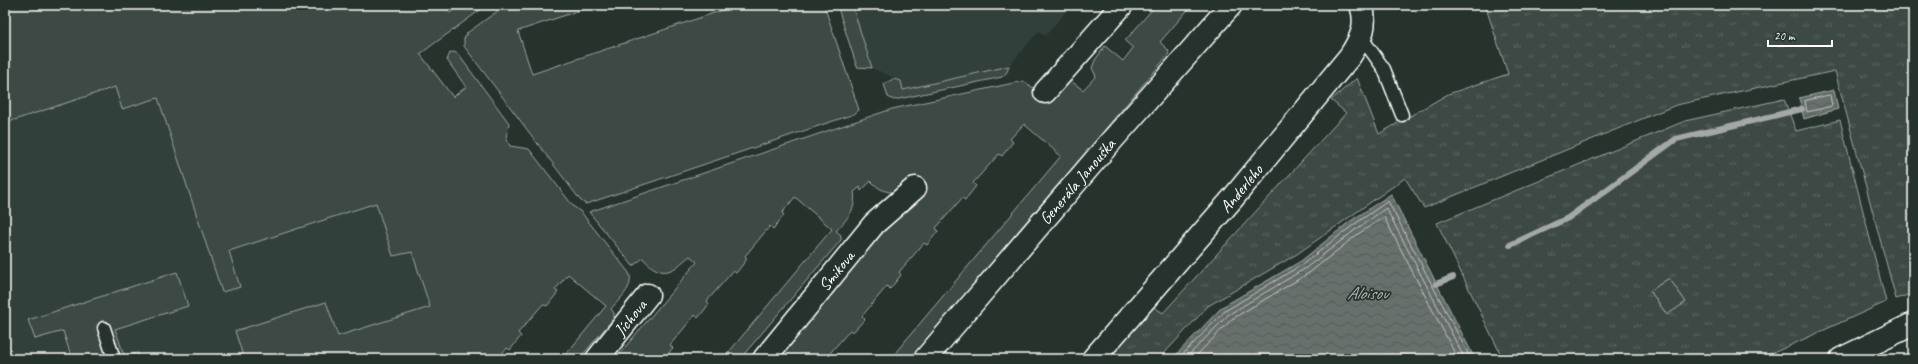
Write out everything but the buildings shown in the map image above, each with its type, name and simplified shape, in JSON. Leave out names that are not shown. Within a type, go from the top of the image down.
[{"type":"street","points":[[1044,92],[1122,5]]},
{"type":"street","name":"Generála Janouška","points":[[925,359],[1102,152],[1231,5]]},
{"type":"street","name":"Anderleho","points":[[1093,359],[1233,198],[1350,56],[1362,38],[1364,19],[1361,5]]},
{"type":"street","name":"Smikova","points":[[764,359],[874,224],[915,188]]},
{"type":"street","name":"Jíchova","points":[[597,359],[648,295]]},
{"type":"street","points":[[1841,359],[1864,354],[1913,324]]},
{"type":"lane","points":[[1362,38],[1384,69],[1402,115]]},
{"type":"lane","points":[[104,328],[114,359]]},
{"type":"shaded area","points":[[385,5],[453,96],[452,359],[5,359],[5,46]]},
{"type":"shaded area","points":[[851,5],[1061,5],[1059,8],[1065,13],[1045,36],[1039,31],[1009,66],[902,90],[901,81],[872,68]]},
{"type":"green space","points":[[5,5],[444,5],[450,13],[460,5],[487,5],[420,54],[453,97],[466,87],[447,60],[450,53],[454,52],[458,54],[509,123],[506,138],[510,146],[529,149],[573,206],[581,212],[629,273],[630,283],[628,288],[611,309],[614,313],[614,318],[579,359],[562,359],[606,306],[568,274],[555,290],[558,292],[547,306],[543,304],[518,333],[521,336],[510,350],[507,348],[497,359],[244,359],[235,331],[326,302],[338,336],[430,307],[412,252],[393,256],[376,203],[229,251],[240,287],[222,292],[158,98],[122,109],[115,87],[5,123]]},
{"type":"green space","points":[[506,5],[596,5],[518,31],[532,74],[738,5],[824,5],[859,110],[854,114],[586,204],[581,201],[464,46],[464,39],[467,33]]},
{"type":"green space","points":[[837,5],[852,5],[872,68],[857,67]]},
{"type":"green space","points":[[1156,5],[1192,5],[1160,42],[1169,51],[1168,55],[911,359],[890,359],[1061,156],[1024,124],[1010,139],[1013,142],[1002,156],[999,154],[973,183],[976,186],[965,200],[962,198],[936,228],[938,231],[927,245],[924,243],[899,272],[901,275],[890,289],[887,286],[862,316],[865,319],[853,332],[850,330],[825,359],[776,359],[924,184],[902,191],[890,192],[877,187],[871,181],[861,191],[860,187],[854,192],[855,198],[853,209],[836,231],[841,235],[841,240],[740,359],[723,359],[832,229],[795,197],[782,213],[784,215],[773,229],[770,226],[745,256],[747,259],[736,273],[733,271],[707,301],[709,304],[698,318],[695,315],[670,345],[673,348],[663,359],[615,359],[697,262],[690,256],[673,269],[659,271],[648,264],[643,258],[633,266],[589,212],[892,109],[1023,81],[1035,89],[1047,78],[1062,91],[1071,81],[1083,90],[1096,76],[1092,68],[1095,60],[1105,46],[1123,61],[1133,48],[1125,41]]},
{"type":"green space","points":[[1485,5],[1848,5],[1913,10],[1913,143],[1911,144],[1913,149],[1913,293],[1896,299],[1835,71],[1676,105],[1424,208],[1405,178],[1297,254],[1208,306],[1159,359],[1106,359],[1151,305],[1163,313],[1346,113],[1331,100],[1357,78],[1379,134],[1448,94],[1508,74]]},
{"type":"green space","points":[[1009,66],[1007,72],[1002,77],[894,100],[888,97],[884,84],[893,79],[901,81],[903,90]]},
{"type":"green space","points":[[1784,99],[1796,131],[1840,120],[1886,302],[1760,359],[1503,359],[1437,223],[1685,121]],"holes":[[[1669,278],[1686,302],[1667,315],[1650,291]]]},
{"type":"green space","points":[[177,272],[188,306],[115,329],[124,355],[138,353],[140,359],[72,359],[63,331],[35,339],[28,320]]},
{"type":"green space","points":[[1669,278],[1686,302],[1667,315],[1650,291]]},
{"type":"water","points":[[1834,90],[1838,109],[1804,119],[1799,98]]},
{"type":"water","name":"Aloisov","points":[[1391,194],[1475,359],[1172,359],[1222,307],[1301,261],[1349,222]]},
{"type":"waterway","points":[[1510,245],[1568,218],[1676,139],[1802,109]]},
{"type":"waterway","points":[[1436,284],[1453,277]]}]
